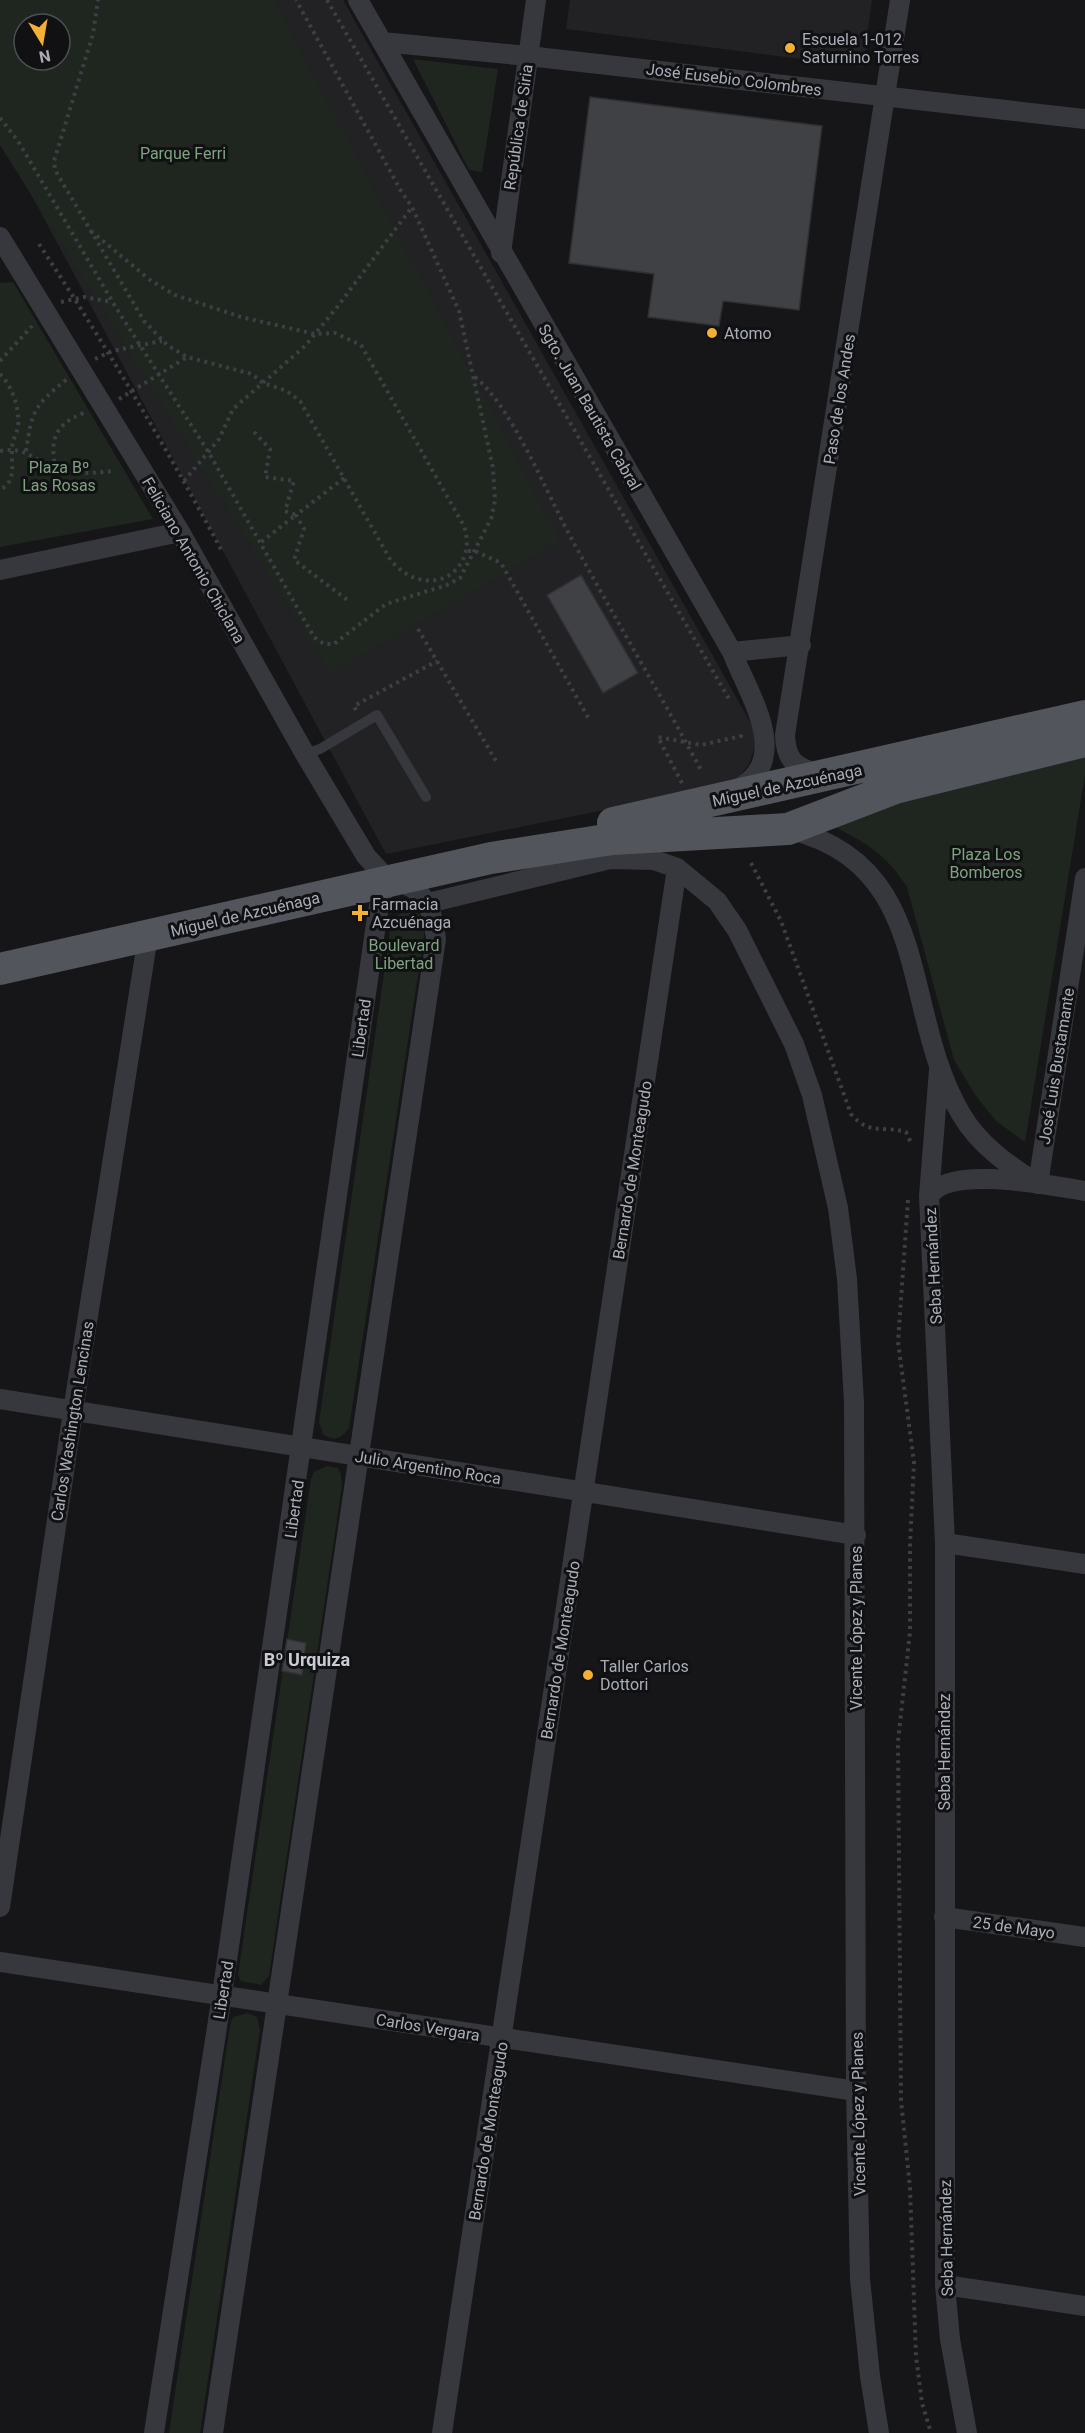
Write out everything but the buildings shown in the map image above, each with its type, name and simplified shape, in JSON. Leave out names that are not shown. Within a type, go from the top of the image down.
[{"type":"main road","name":"Miguel de Azcuénaga","points":[[491,858],[565,833],[1085,717]]},
{"type":"main road","name":"Miguel de Azcuénaga","points":[[0,969],[491,858],[612,839],[751,833],[788,829],[895,788],[1085,741]]},
{"type":"street","name":"Sgto. Juan Bautista Cabral","points":[[358,0],[501,254],[732,652],[764,732],[766,748],[764,764],[753,780],[701,804]]},
{"type":"street","name":"República de Siria","points":[[501,254],[536,0]]},
{"type":"street","name":"Paso de los Andes","points":[[825,776],[794,764],[786,749],[785,735],[801,645],[900,0]]},
{"type":"street","name":"José Eusebio Colombres","points":[[382,42],[528,56],[1085,119]]},
{"type":"street","name":"Feliciano Antonio Chiclana","points":[[2,245],[180,532],[305,754],[366,856],[389,881]]},
{"type":"street","points":[[0,570],[180,532]]},
{"type":"street","points":[[732,652],[801,645]]},
{"type":"street","name":"Seba Hernández","points":[[788,829],[830,842],[846,852],[888,898],[900,922],[939,1070],[961,1115],[994,1154],[1038,1184]]},
{"type":"street","points":[[428,903],[610,859],[654,860],[677,867]]},
{"type":"street","name":"Bernardo de Monteagudo","points":[[442,2433],[677,867]]},
{"type":"street","name":"Vicente López y Planes","points":[[677,867],[717,901],[737,930],[794,1044],[821,1128],[838,1208],[847,1279],[854,1402],[856,2091],[860,2279],[870,2376],[879,2433]]},
{"type":"street","name":"José Luis Bustamante","points":[[1038,1184],[1085,878]]},
{"type":"street","points":[[213,2433],[436,939],[428,903],[408,884],[389,881]]},
{"type":"street","name":"Libertad","points":[[154,2433],[303,1447],[377,918],[381,896],[389,881]]},
{"type":"street","name":"Carlos Washington Lencinas","points":[[0,1907],[73,1411],[148,936]]},
{"type":"street","name":"Seba Hernández","points":[[939,1070],[929,1196],[945,1543],[945,2285],[950,2339],[967,2433]]},
{"type":"street","points":[[929,1196],[937,1187],[956,1181],[986,1180],[1085,1191]]},
{"type":"street","name":"Julio Argentino Roca","points":[[0,1399],[856,1535]]},
{"type":"street","points":[[945,1543],[1085,1564]]},
{"type":"street","name":"25 de Mayo","points":[[944,1917],[1085,1937]]},
{"type":"street","name":"Carlos Vergara","points":[[0,1962],[856,2091]]},
{"type":"street","points":[[945,2285],[1085,2306]]},
{"type":"lane","points":[[305,754],[320,749],[377,715],[426,797]]},
{"type":"path","points":[[91,231],[150,280],[175,295],[241,317],[315,334],[335,333],[346,336],[361,345],[369,355],[464,526],[469,540],[468,551],[459,566],[444,577],[429,580],[403,573],[391,561],[300,400],[287,391],[263,383],[252,375],[188,357],[167,345],[144,321],[55,170],[54,161],[93,34],[98,0]]},
{"type":"path","points":[[0,118],[18,141],[114,306],[209,453],[314,637],[324,644],[334,644],[386,604],[447,585],[460,578],[491,519],[495,485],[459,311],[412,207],[296,0]]},
{"type":"path","points":[[327,0],[733,706]]},
{"type":"path","points":[[184,481],[219,439],[233,409],[315,334],[412,207]]},
{"type":"path","points":[[39,244],[85,314],[184,481],[223,553]]},
{"type":"path","points":[[0,374],[12,391],[18,411],[18,427],[12,451],[14,465],[10,480],[0,490]]},
{"type":"path","points":[[473,376],[488,388],[507,416],[597,585],[701,770]]},
{"type":"path","points":[[254,432],[270,449],[265,477],[294,482],[285,511],[296,515],[304,529],[294,560],[350,602]]},
{"type":"path","points":[[0,451],[26,451],[56,469],[88,473],[114,471]]},
{"type":"path","points":[[260,543],[344,478]]},
{"type":"path","points":[[468,551],[475,551],[501,563],[590,719]]},
{"type":"path","points":[[418,629],[496,761]]},
{"type":"path","points":[[364,723],[354,706],[437,661]]},
{"type":"path","points":[[701,804],[658,736],[701,745],[741,736],[744,729]]},
{"type":"path","points":[[751,863],[781,921],[851,1114],[860,1125],[873,1130],[896,1129],[906,1132],[912,1143],[912,1155]]},
{"type":"path","points":[[909,1193],[898,1342],[914,1462],[910,1545],[910,1632],[898,1741],[901,2100],[910,2188],[916,2356],[922,2403],[931,2433]]},
{"type":"shaded area","points":[[11,0],[343,0],[753,727],[756,743],[749,764],[737,780],[728,785],[386,854],[12,159],[54,72],[72,72],[72,12],[36,12]]},
{"type":"shaded area","name":"Escuela 1-012 Saturnino Torres","points":[[570,0],[872,0],[863,67],[566,29]]},
{"type":"green space","name":"Parque Ferri","points":[[0,0],[273,0],[560,541],[330,673],[0,145]]},
{"type":"green space","points":[[413,59],[498,69],[482,172],[469,170]]},
{"type":"green space","name":"Plaza Bº Las Rosas","points":[[13,282],[153,519],[0,547],[0,283]]},
{"type":"green space","name":"Plaza Los Bomberos","points":[[1085,750],[1085,775],[1025,1142],[996,1121],[976,1096],[954,1060],[907,887],[883,857],[855,837],[831,825],[884,804]]},
{"type":"green space","name":"Boulevard Libertad","points":[[410,910],[421,916],[424,936],[349,1428],[343,1435],[334,1439],[323,1434],[319,1422],[391,925],[399,914]]},
{"type":"green space","points":[[327,1466],[338,1468],[342,1486],[269,1976],[261,1985],[241,1981],[238,1975],[311,1479],[314,1472]]},
{"type":"green space","points":[[248,2013],[257,2017],[260,2029],[200,2433],[169,2433],[230,2025],[233,2017]]},
{"type":"place","name":"Escuela 1-012 Saturnino Torres","points":[[790,48]]},
{"type":"place","name":"Atomo","points":[[712,333]]},
{"type":"place","name":"Farmacia Azcuénaga","points":[[360,913]]},
{"type":"place","name":"Taller Carlos Dottori","points":[[588,1675]]},
{"type":"district","name":"Bº Urquiza","points":[[307,1660]]}]
